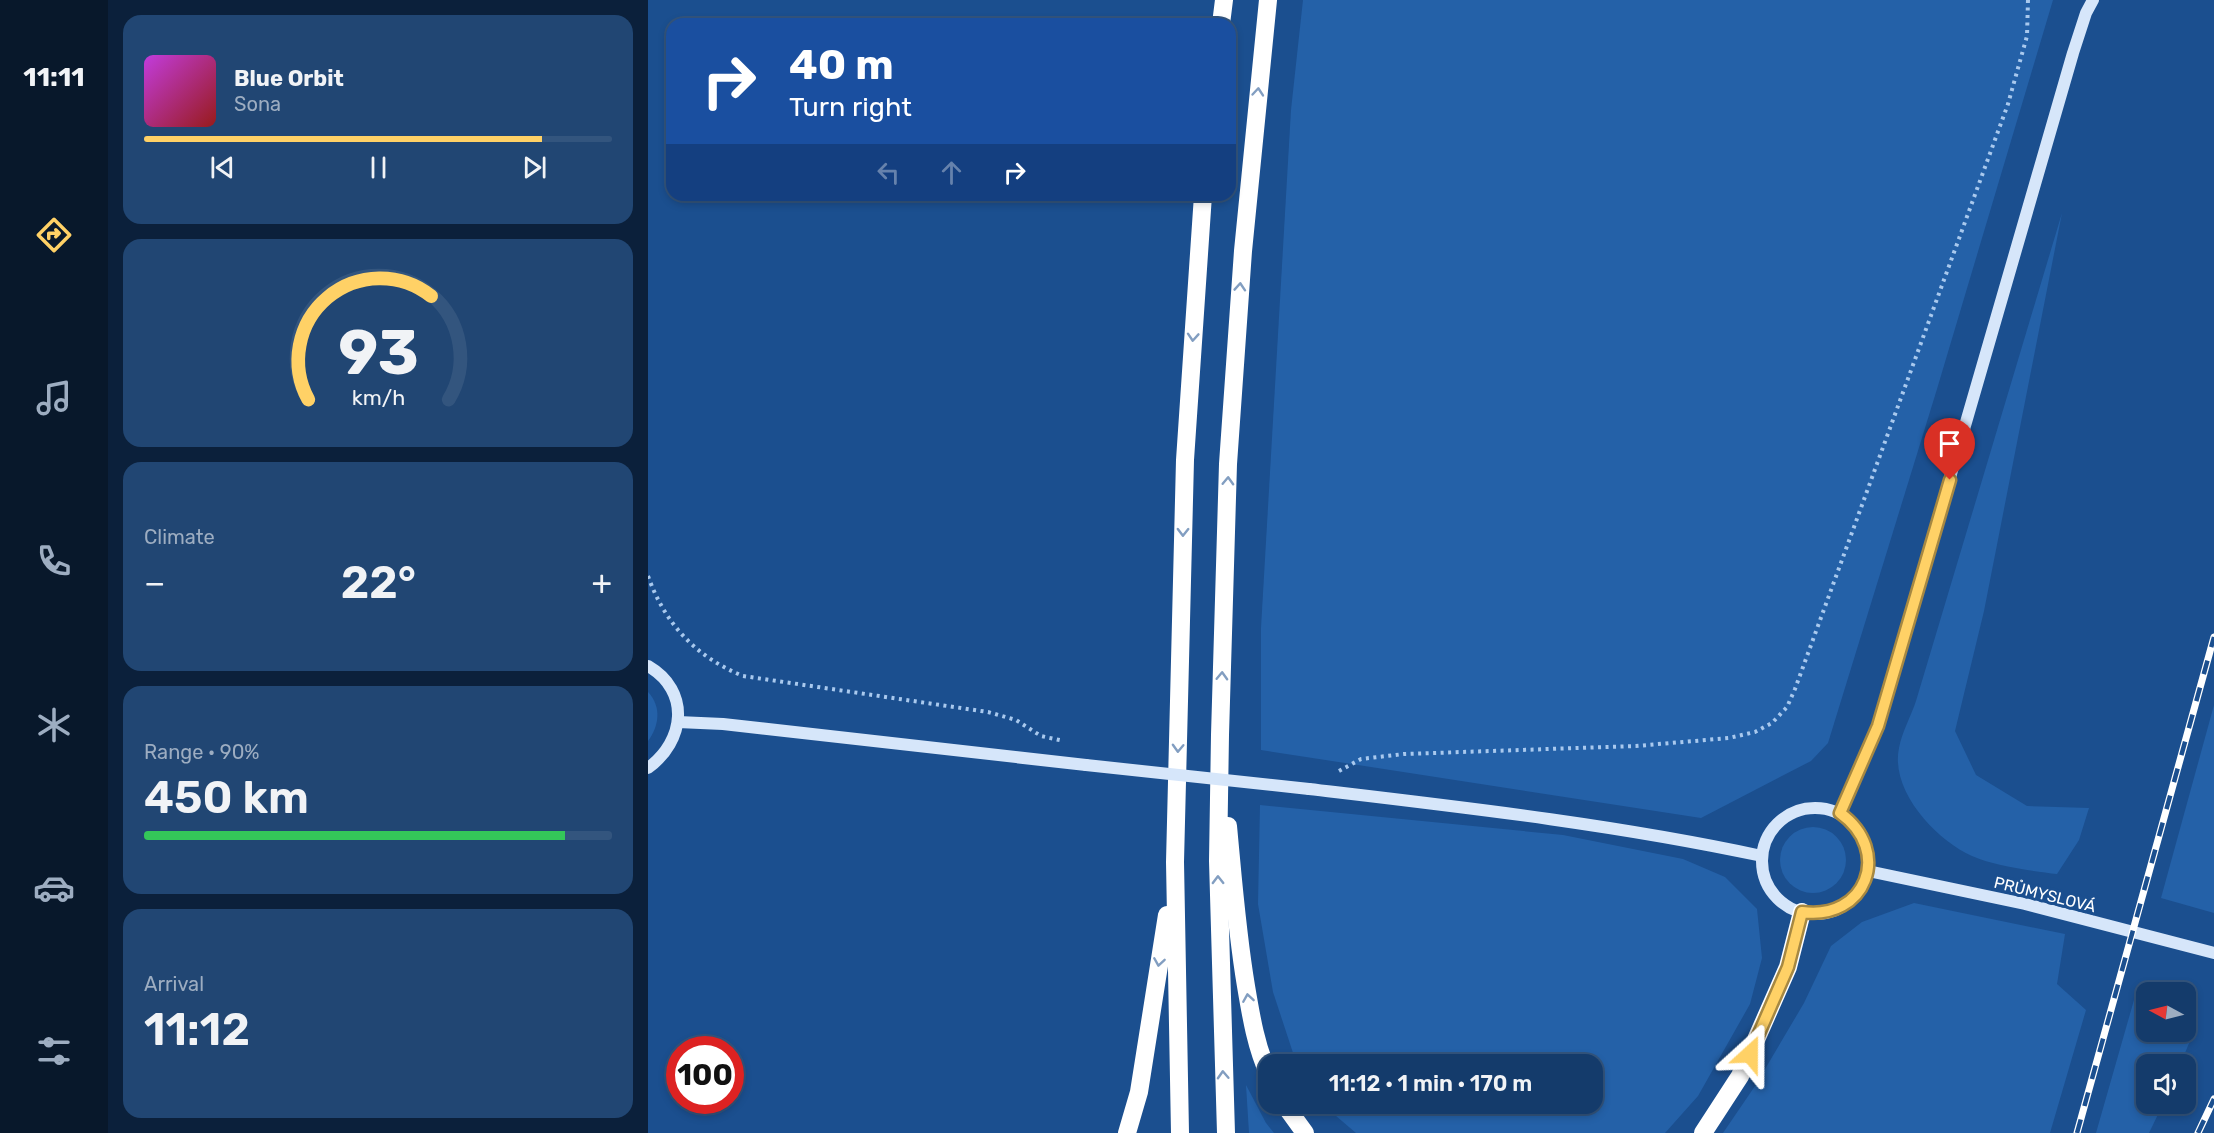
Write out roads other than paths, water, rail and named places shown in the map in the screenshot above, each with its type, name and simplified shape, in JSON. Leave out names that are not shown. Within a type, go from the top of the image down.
[{"type":"highway","points":[[1222,18],[1224,0]]},
{"type":"highway","points":[[1226,1133],[1218,872],[1220,735],[1230,440],[1243,251],[1268,0]]},
{"type":"highway","points":[[1180,1133],[1175,862],[1185,460],[1203,201]]},
{"type":"highway","points":[[1220,735],[1240,946],[1252,1019],[1261,1054]]},
{"type":"highway","points":[[1127,1133],[1139,1092],[1175,862]]},
{"type":"highway","points":[[1703,1133],[1740,1076],[1788,967],[1802,912]]},
{"type":"highway","points":[[1291,1114],[1305,1133]]},
{"type":"street","points":[[1840,813],[1878,726],[2073,53],[2086,13],[2093,0]]},
{"type":"street","points":[[648,666],[657,671],[670,685],[677,703],[678,722],[674,740],[664,756],[648,768]]},
{"type":"street","points":[[678,722],[723,724],[1513,814],[1668,836],[1762,856]]},
{"type":"street","points":[[1818,808],[1840,813],[1860,832],[1869,857],[1864,883],[1848,903],[1826,913],[1802,912],[1788,907],[1767,885],[1762,871],[1765,841],[1773,828],[1796,810],[1818,808]]},
{"type":"street","name":"PRŮMYSLOVÁ","points":[[1868,871],[2025,904],[2214,953]]},
{"type":"railway","points":[[2077,1133],[2214,637]]},
{"type":"railway","points":[[2198,1133],[2214,1099]]}]
